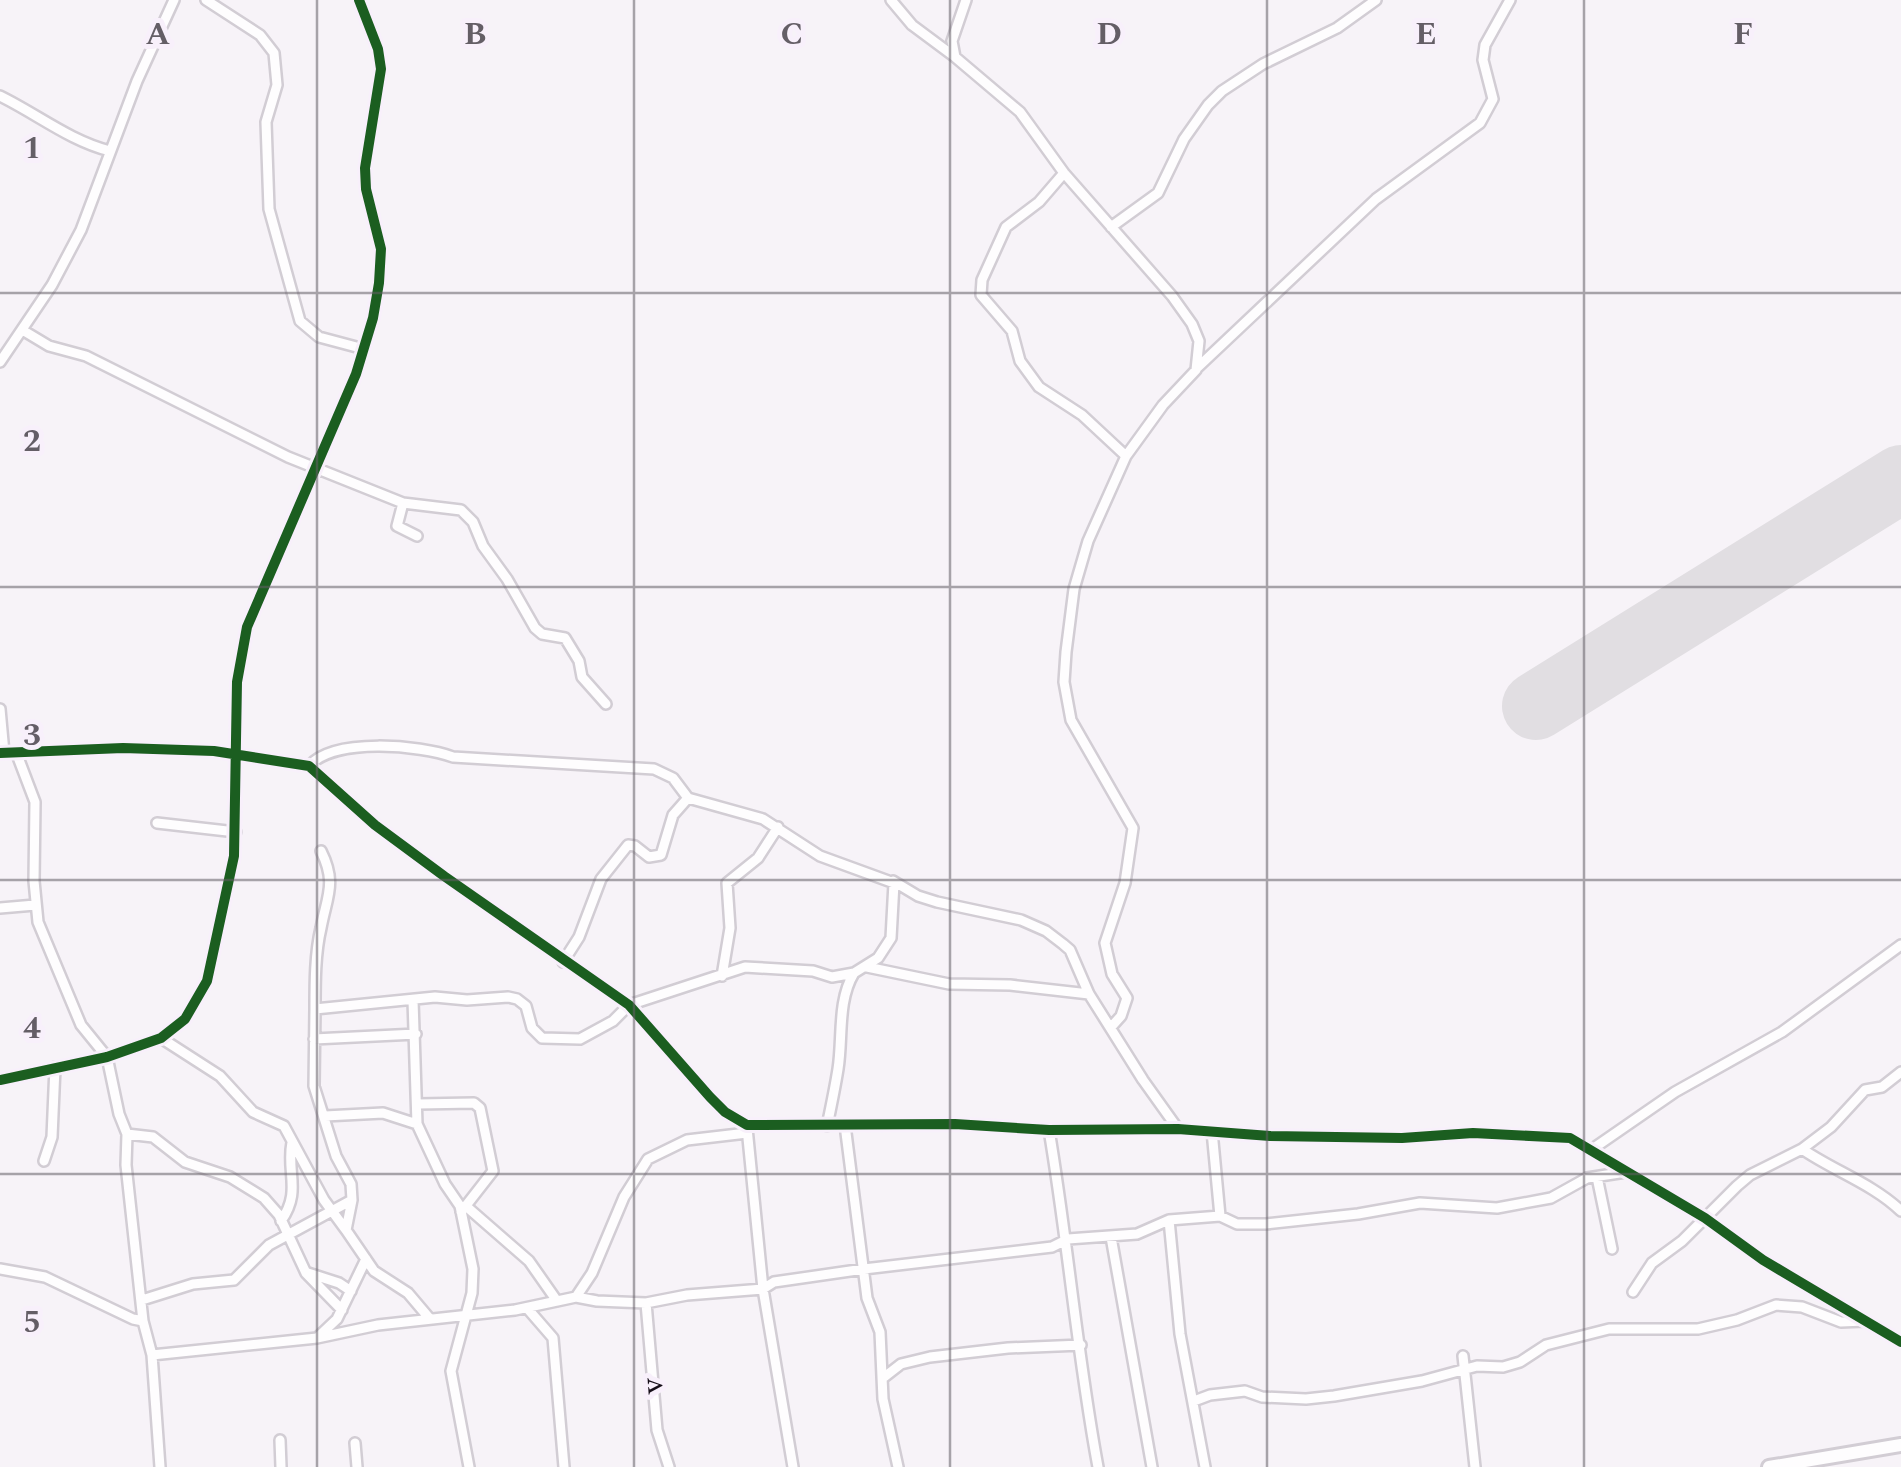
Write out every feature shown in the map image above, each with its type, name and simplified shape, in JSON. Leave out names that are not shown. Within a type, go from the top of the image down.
[{"type":"main road","points":[[1768,1467],[1901,1445]]},
{"type":"street","points":[[0,362],[24,331],[81,230],[174,0]]},
{"type":"street","points":[[206,0],[260,35],[274,53],[277,86],[266,122],[269,209],[300,321],[319,336],[364,349]]},
{"type":"street","points":[[0,1080],[107,1058],[161,1038],[185,1019],[206,980],[231,877],[236,832],[237,682],[247,627],[364,349],[379,283],[381,250],[366,189],[366,168],[381,69],[360,0]]},
{"type":"street","points":[[891,0],[912,25],[1020,112],[1064,173],[1192,324],[1199,341],[1196,370]]},
{"type":"street","points":[[954,57],[952,41],[966,0]]},
{"type":"street","points":[[1111,227],[1158,192],[1184,139],[1222,92],[1263,64],[1338,28],[1376,0]]},
{"type":"street","points":[[1112,1026],[1122,1016],[1127,998],[1112,974],[1105,943],[1125,883],[1132,828],[1071,720],[1064,682],[1074,589],[1088,541],[1126,456],[1163,405],[1376,199],[1480,123],[1493,99],[1484,60],[1485,45],[1510,0]]},
{"type":"street","points":[[0,96],[44,118],[71,138],[110,151]]},
{"type":"street","points":[[1064,173],[1040,202],[1006,227],[982,280],[981,295],[1009,326],[1020,362],[1040,386],[1082,415],[1126,456]]},
{"type":"street","points":[[24,331],[49,346],[86,356],[245,438],[315,468],[403,502],[461,510],[468,515],[482,546],[507,579],[535,628],[542,634],[565,638],[586,682],[606,704]]},
{"type":"street","points":[[403,502],[396,526],[417,536]]},
{"type":"street","points":[[0,710],[2,753],[123,748],[236,752],[308,766],[375,825],[564,962],[629,1004],[710,1097],[747,1129],[763,1289],[792,1467]]},
{"type":"street","points":[[308,766],[318,756],[354,748],[415,748],[432,749],[453,758],[654,769],[673,778],[688,798],[763,819],[820,856],[893,881],[918,896],[1016,919],[1046,931],[1070,950],[1089,994],[1178,1129]]},
{"type":"street","points":[[16,752],[35,802],[36,905],[50,952],[81,1025],[107,1058],[118,1114],[127,1134],[126,1165],[143,1321],[152,1355],[160,1467]]},
{"type":"street","points":[[564,962],[579,937],[595,890],[612,864],[628,845],[649,856],[661,855],[672,815],[688,798]]},
{"type":"street","points":[[157,823],[236,832]]},
{"type":"street","points":[[722,976],[730,928],[727,883],[758,858],[778,827]]},
{"type":"street","points":[[321,851],[331,874],[330,899],[320,935],[314,1086],[336,1156],[348,1175],[352,1200],[346,1230]]},
{"type":"street","points":[[316,1008],[435,996],[517,998],[526,1006],[536,1034],[552,1040],[580,1039],[613,1021],[629,1004],[758,967],[813,971],[832,978],[867,968],[885,951],[891,938],[893,881]]},
{"type":"street","points":[[0,908],[36,905]]},
{"type":"street","points":[[1592,1150],[1675,1092],[1782,1032],[1901,945]]},
{"type":"street","points":[[867,968],[949,984],[1010,985],[1089,994]]},
{"type":"street","points":[[827,1126],[838,1068],[842,1011],[854,973]]},
{"type":"street","points":[[413,1000],[416,1124],[464,1210],[474,1282],[451,1371],[469,1467]]},
{"type":"street","points":[[314,1039],[416,1034]]},
{"type":"street","points":[[161,1038],[220,1076],[253,1112],[284,1126],[331,1210],[374,1271],[408,1294],[430,1319]]},
{"type":"street","points":[[44,1161],[52,1137],[55,1067]]},
{"type":"street","points":[[1633,1292],[1652,1264],[1750,1176],[1802,1149],[1832,1127],[1866,1090],[1882,1087],[1901,1072]]},
{"type":"street","points":[[418,1104],[474,1103],[480,1108],[493,1171],[464,1210]]},
{"type":"street","points":[[325,1116],[383,1112],[416,1124]]},
{"type":"street","points":[[576,1296],[592,1273],[624,1197],[648,1159],[688,1140],[747,1129],[955,1124],[1049,1130],[1178,1129],[1270,1136],[1402,1138],[1494,1133],[1570,1138],[1901,1342]]},
{"type":"street","points":[[844,1126],[868,1302],[880,1332],[882,1399],[898,1467]]},
{"type":"street","points":[[1049,1130],[1068,1239],[1098,1467]]},
{"type":"street","points":[[1212,1131],[1220,1216]]},
{"type":"street","points":[[127,1134],[153,1137],[185,1162],[242,1183],[268,1201],[306,1273],[342,1310]]},
{"type":"street","points":[[281,1221],[292,1204],[294,1192],[292,1142]]},
{"type":"street","points":[[1802,1149],[1867,1185],[1901,1211]]},
{"type":"street","points":[[152,1355],[317,1338],[430,1319],[464,1318],[576,1296],[598,1301],[646,1302],[763,1289],[774,1282],[1052,1248],[1068,1239],[1137,1234],[1170,1220],[1220,1216],[1238,1224],[1358,1214],[1420,1203],[1497,1208],[1551,1198],[1577,1182],[1626,1172]]},
{"type":"street","points":[[1597,1177],[1612,1248]]},
{"type":"street","points":[[142,1300],[193,1284],[234,1280],[269,1245],[352,1200]]},
{"type":"street","points":[[464,1210],[530,1261],[557,1301]]},
{"type":"street","points":[[1170,1220],[1180,1334],[1205,1467]]},
{"type":"street","points":[[1111,1237],[1152,1467]]},
{"type":"street","points":[[317,1338],[338,1319],[366,1259]]},
{"type":"street","points":[[0,1269],[32,1272],[133,1320],[143,1321]]},
{"type":"street","points":[[306,1273],[351,1290]]},
{"type":"street","name":"v","points":[[646,1302],[657,1430],[670,1467]]},
{"type":"street","points":[[1194,1401],[1245,1391],[1262,1397],[1334,1396],[1422,1381],[1477,1366],[1503,1367],[1520,1362],[1546,1345],[1609,1329],[1698,1329],[1776,1305],[1802,1307],[1841,1322],[1864,1322]]},
{"type":"street","points":[[527,1308],[553,1338],[564,1467]]},
{"type":"street","points":[[883,1378],[901,1364],[930,1357],[1081,1345]]},
{"type":"street","points":[[1463,1356],[1475,1467]]},
{"type":"street","points":[[280,1440],[280,1467]]},
{"type":"street","points":[[355,1442],[357,1467]]},
{"type":"runway","points":[[1536,706],[1901,479]]},
{"type":"cycle path","points":[[0,1080],[107,1057],[161,1038],[185,1019],[207,981],[234,856],[237,682],[247,627],[356,374],[379,283],[381,249],[366,189],[365,168],[381,69],[378,49],[359,0]]},
{"type":"cycle path","points":[[0,753],[123,748],[214,751],[309,766],[375,825],[629,1005],[710,1097],[747,1125],[955,1124],[1049,1130],[1178,1129],[1270,1136],[1402,1138],[1473,1133],[1570,1138],[1901,1342]]}]
